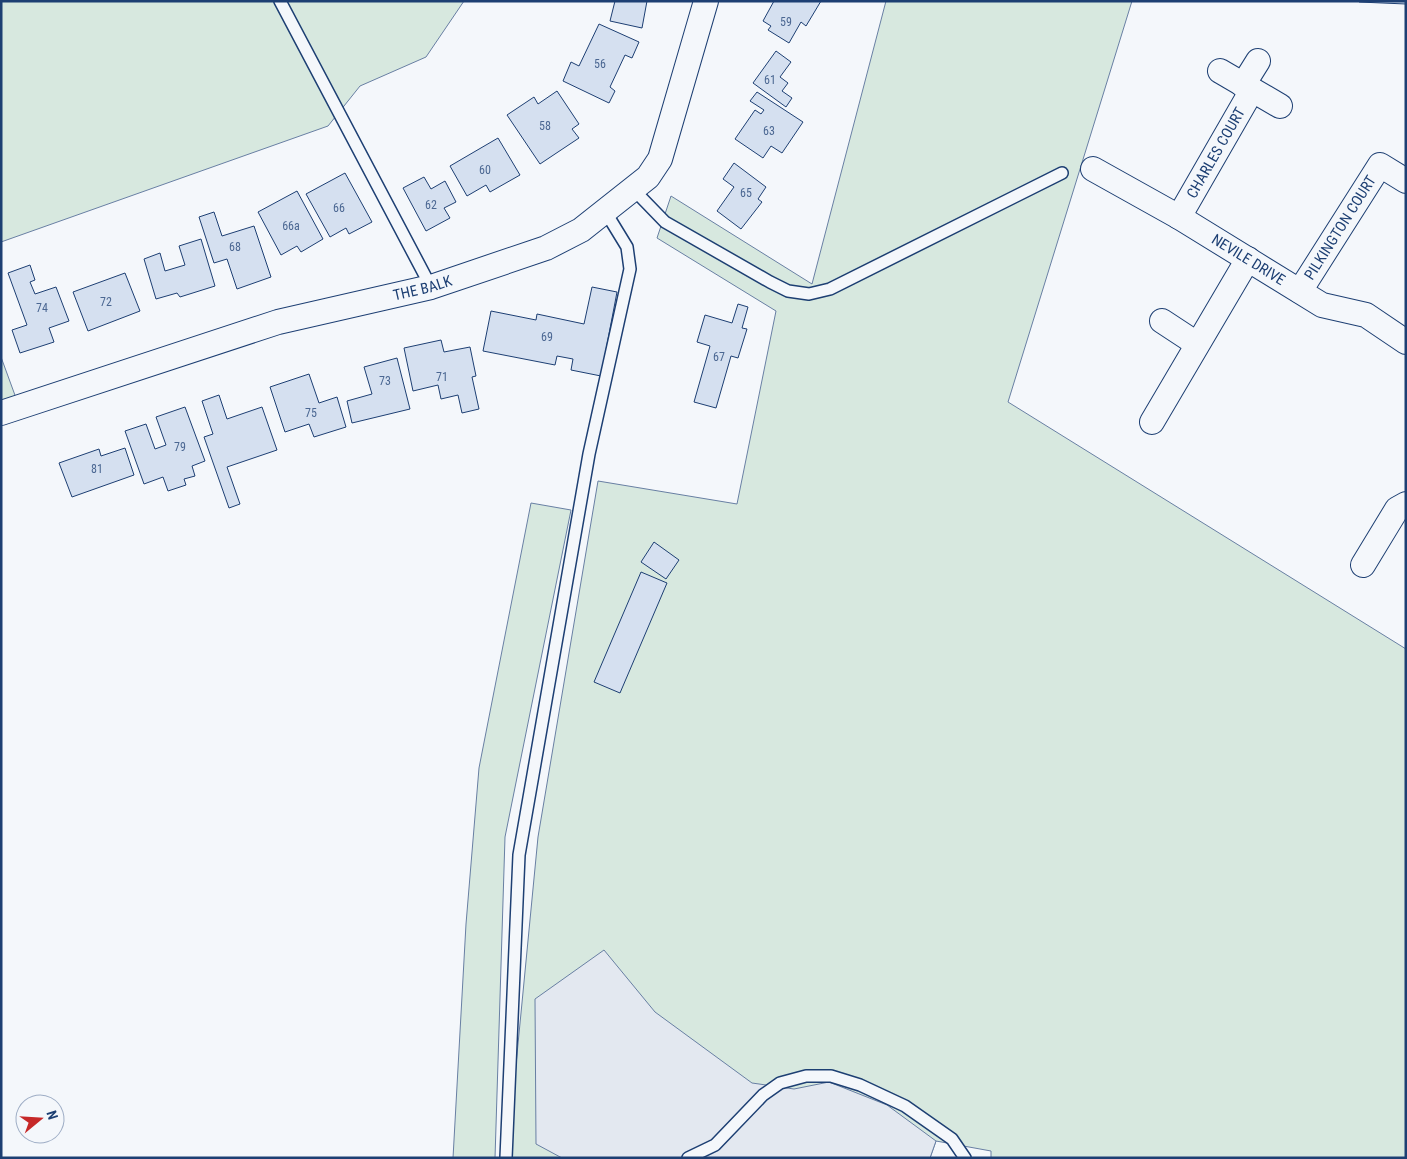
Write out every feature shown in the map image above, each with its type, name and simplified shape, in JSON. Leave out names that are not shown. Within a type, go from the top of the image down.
[{"type":"street","name":"THE BALK","points":[[1,413],[278,322],[431,287],[546,248],[582,230],[648,177],[660,159],[706,1]]},
{"type":"street","name":"CHARLES COURT","points":[[1179,217],[1248,87],[1258,61]]},
{"type":"street","name":"CHARLES COURT","points":[[1220,71],[1280,106]]},
{"type":"street","name":"PILKINGTON COURT","points":[[1300,291],[1380,165],[1406,181]]},
{"type":"street","name":"NEVILE DRIVE","points":[[1094,169],[1179,217],[1322,305],[1366,315],[1406,342]]},
{"type":"street","points":[[1152,422],[1248,259]]},
{"type":"street","points":[[1162,321],[1197,344]]},
{"type":"street","points":[[1363,565],[1397,509],[1406,504]]},
{"type":"lane","points":[[280,1],[431,287]]},
{"type":"lane","points":[[633,189],[665,222],[770,282],[788,291],[809,294],[830,289],[1062,173]]},
{"type":"lane","points":[[506,1158],[519,855],[589,454],[630,269],[627,247],[605,211]]},
{"type":"lane","points":[[688,1158],[715,1145],[763,1095],[780,1083],[806,1076],[831,1076],[860,1085],[905,1106],[952,1139],[965,1158]]},
{"type":"shaded area","points":[[1,1],[464,1],[426,57],[360,86],[328,126],[1,242]]},
{"type":"shaded area","points":[[886,1],[1132,1],[1008,402],[1406,649],[1406,1158],[991,1158],[991,1151],[936,1141],[930,1158],[507,1158],[538,837],[598,481],[737,504],[776,311],[657,238],[671,196],[812,284]]},
{"type":"shaded area","points":[[1,357],[16,398],[1,402]]},
{"type":"shaded area","points":[[531,503],[571,510],[505,837],[495,1158],[453,1158],[466,924],[479,768]]},
{"type":"shaded area","points":[[604,950],[655,1012],[752,1083],[794,1089],[829,1082],[887,1105],[936,1141],[930,1158],[562,1158],[536,1144],[535,999]]},
{"type":"building","points":[[615,1],[647,1],[642,28],[610,21]]},
{"type":"building","points":[[774,1],[821,1],[806,26],[801,22],[789,43],[768,30],[771,26],[763,21]]},
{"type":"building","points":[[1406,1],[1406,4],[1359,2]]},
{"type":"building","points":[[599,24],[639,42],[632,58],[625,55],[610,87],[615,91],[609,103],[563,81],[571,62],[579,66]]},
{"type":"building","points":[[776,51],[791,62],[780,77],[788,83],[782,91],[792,98],[786,107],[753,83]]},
{"type":"building","points":[[557,91],[579,124],[572,129],[579,138],[540,164],[507,115],[534,97],[538,104]]},
{"type":"building","points":[[757,92],[803,122],[782,153],[771,146],[763,158],[735,139],[755,110],[761,114],[764,110],[750,101]]},
{"type":"building","points":[[498,138],[520,175],[490,192],[486,185],[467,196],[450,166]]},
{"type":"building","points":[[734,163],[766,187],[758,199],[762,202],[741,229],[717,211],[734,187],[723,179]]},
{"type":"building","points":[[345,173],[372,222],[349,234],[346,228],[330,237],[306,194]]},
{"type":"building","points":[[424,177],[431,189],[445,181],[456,202],[444,208],[450,218],[426,231],[403,188]]},
{"type":"building","points":[[297,191],[323,239],[301,252],[297,246],[281,255],[258,212]]},
{"type":"building","points":[[214,212],[222,236],[254,226],[271,277],[237,289],[227,259],[214,263],[199,217]]},
{"type":"building","points":[[201,239],[215,286],[180,297],[177,293],[156,299],[144,259],[160,253],[165,271],[185,265],[179,246]]},
{"type":"building","points":[[30,265],[35,280],[30,282],[35,294],[56,287],[69,321],[49,328],[54,342],[20,353],[12,330],[27,325],[8,273]]},
{"type":"building","points":[[125,273],[140,311],[88,331],[73,292]]},
{"type":"building","points":[[592,287],[617,292],[601,376],[571,370],[573,359],[557,356],[555,365],[483,351],[491,311],[536,320],[537,314],[584,324]]},
{"type":"building","points":[[738,304],[748,307],[742,328],[747,329],[738,358],[731,356],[716,408],[694,402],[710,346],[697,342],[705,315],[732,323]]},
{"type":"building","points":[[441,340],[444,352],[470,347],[476,376],[472,377],[479,409],[462,413],[458,395],[441,399],[438,385],[413,391],[404,348]]},
{"type":"building","points":[[397,358],[410,409],[352,423],[347,401],[372,394],[364,367]]},
{"type":"building","points":[[309,374],[319,403],[337,397],[346,427],[314,437],[309,424],[285,432],[270,387]]},
{"type":"building","points":[[219,395],[227,419],[262,407],[277,450],[227,467],[240,504],[229,508],[204,437],[213,434],[202,401]]},
{"type":"building","points":[[185,407],[205,461],[192,466],[195,476],[184,479],[186,485],[168,491],[163,477],[144,484],[125,431],[146,424],[155,449],[166,445],[156,417]]},
{"type":"building","points":[[125,448],[134,475],[72,497],[59,463],[99,449],[101,456]]},
{"type":"building","points":[[654,542],[679,560],[666,579],[641,562]]},
{"type":"building","points":[[641,572],[667,583],[620,693],[594,682]]}]
